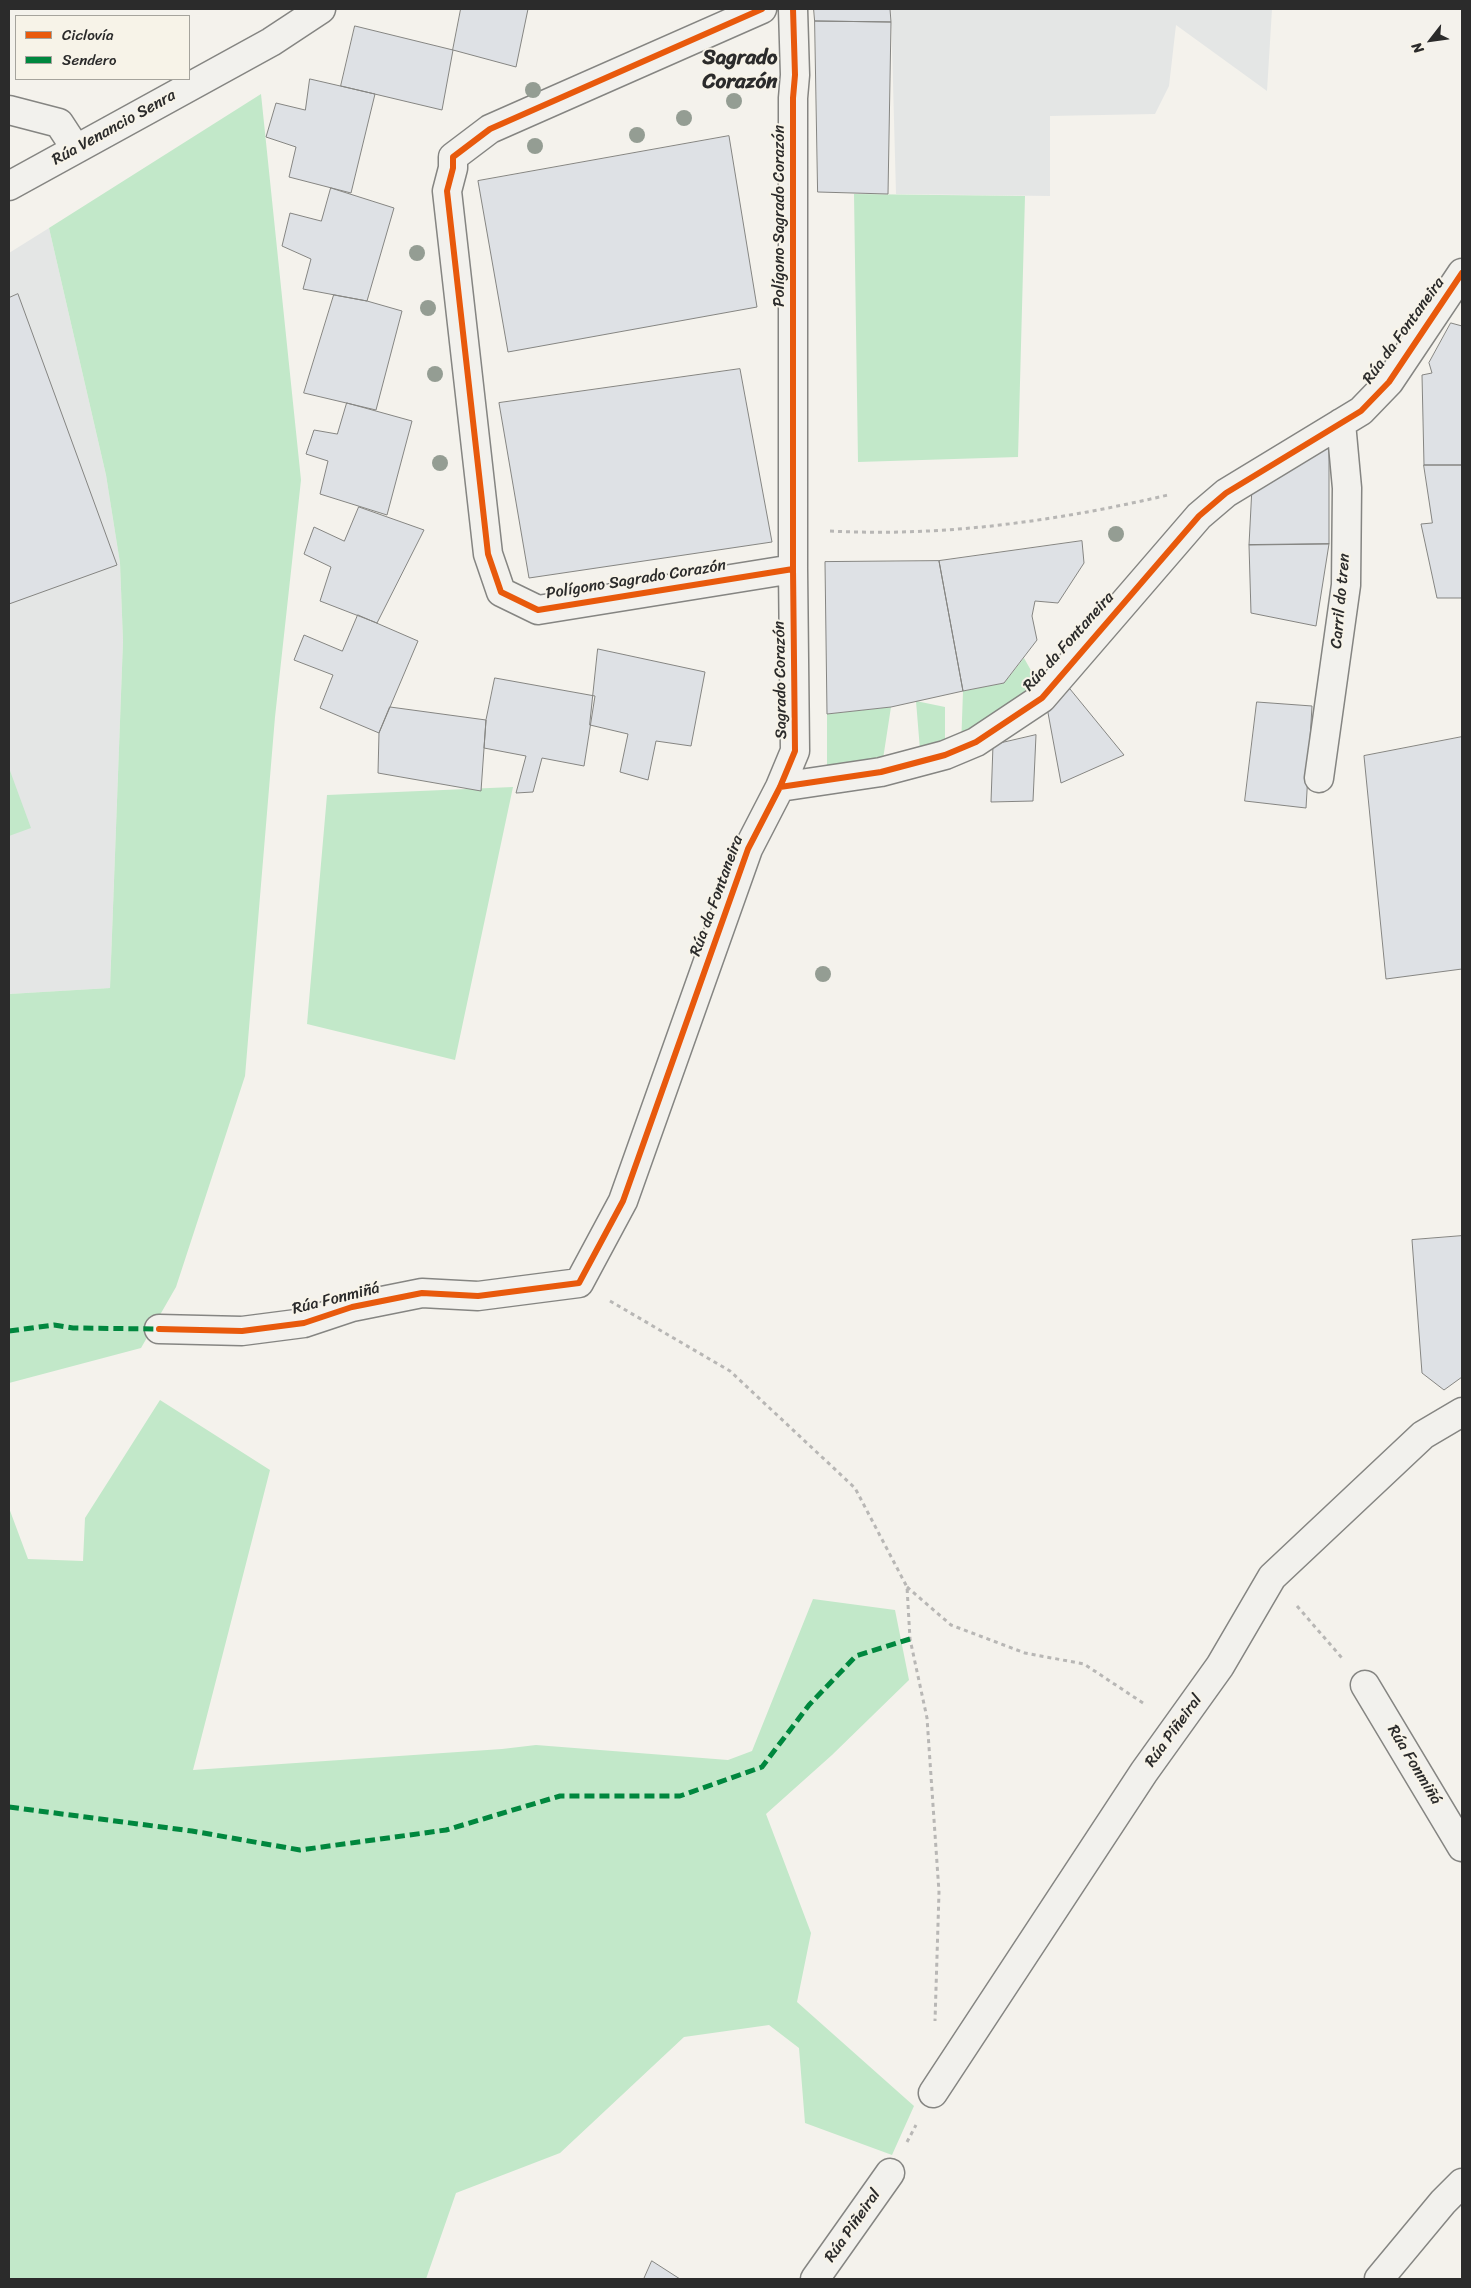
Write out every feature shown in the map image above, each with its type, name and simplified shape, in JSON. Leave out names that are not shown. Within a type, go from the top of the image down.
[{"type":"street","name":"Rúa Venancio Senra","points":[[9,186],[271,42],[321,9]]},
{"type":"street","name":"Polígono Sagrado Corazón","points":[[762,9],[490,129],[453,157],[453,168],[446,191],[488,554],[501,592],[538,610],[793,569],[793,98],[795,75],[793,9]]},
{"type":"street","points":[[9,110],[59,123],[76,150]]},
{"type":"street","name":"Rúa da Fontaneira","points":[[579,1282],[623,1201],[748,849],[780,787],[881,772],[945,756],[976,742],[1042,698],[1199,516],[1226,493],[1361,411],[1388,382],[1462,273]]},
{"type":"street","name":"Carril do tren","points":[[1319,778],[1346,585],[1347,488],[1341,423]]},
{"type":"street","name":"Sagrado Corazón","points":[[780,787],[795,751],[793,569]]},
{"type":"street","name":"Rúa Fonmiñá","points":[[159,1329],[242,1331],[304,1323],[352,1307],[422,1293],[478,1296],[579,1282]]},
{"type":"street","name":"Rúa Piñeiral","points":[[934,2093],[1139,1780],[1220,1666],[1272,1576],[1424,1435],[1462,1412]]},
{"type":"street","name":"Rúa Fonmiñá","points":[[1366,1684],[1462,1847]]},
{"type":"street","name":"Rúa Piñeiral","points":[[815,2279],[890,2174]]},
{"type":"street","points":[[1379,2279],[1443,2202],[1462,2183]]},
{"type":"path","points":[[826,530],[874,533],[933,532],[1066,517],[1172,494],[1226,493]]},
{"type":"path","points":[[579,1282],[730,1371],[855,1488],[907,1587],[951,1625],[1025,1653],[1084,1664],[1136,1699],[1179,1724]]},
{"type":"path","points":[[1272,1576],[1366,1684]]},
{"type":"path","points":[[907,1587],[910,1639],[927,1718],[938,1873],[935,2026]]},
{"type":"path","points":[[890,2174],[934,2093]]},
{"type":"shaded area","points":[[891,9],[1272,9],[1267,91],[1176,25],[1169,86],[1155,114],[1050,116],[1050,196],[896,194]]},
{"type":"shaded area","points":[[49,228],[106,475],[120,563],[123,641],[110,988],[9,994],[9,253]]},
{"type":"green space","points":[[261,94],[301,480],[275,717],[245,1076],[176,1287],[141,1348],[9,1383],[9,994],[110,988],[123,641],[120,563],[106,475],[49,228]]},
{"type":"green space","points":[[854,194],[1025,196],[1018,457],[858,462]]},
{"type":"green space","points":[[1024,658],[1038,683],[961,748],[963,691],[1004,683]]},
{"type":"green space","points":[[916,701],[945,707],[945,755],[921,762]]},
{"type":"green space","points":[[891,707],[881,772],[827,779],[827,714]]},
{"type":"green space","points":[[9,768],[31,828],[9,836]]},
{"type":"green space","points":[[513,787],[455,1060],[307,1024],[327,795]]},
{"type":"green space","points":[[160,1400],[270,1470],[193,1770],[502,1749],[536,1745],[728,1760],[752,1751],[813,1599],[895,1610],[909,1680],[832,1755],[766,1814],[811,1933],[797,2002],[914,2106],[892,2155],[805,2123],[799,2048],[769,2025],[684,2037],[560,2153],[456,2193],[426,2279],[9,2279],[9,1508],[28,1559],[83,1561],[85,1518]]},
{"type":"building","points":[[461,9],[528,9],[516,67],[453,50]]},
{"type":"building","points":[[814,9],[890,9],[891,22],[815,21]]},
{"type":"building","points":[[815,21],[891,22],[888,194],[818,192]]},
{"type":"building","points":[[355,26],[453,50],[442,110],[341,86]]},
{"type":"building","points":[[310,79],[375,94],[351,193],[289,177],[296,147],[266,137],[276,103],[305,110]]},
{"type":"building","points":[[729,136],[757,307],[508,352],[478,181]]},
{"type":"building","points":[[331,188],[394,208],[367,301],[303,289],[311,259],[282,246],[290,213],[321,221]]},
{"type":"building","points":[[18,294],[117,565],[9,604],[9,298]]},
{"type":"building","points":[[334,295],[367,301],[402,311],[376,410],[304,393]]},
{"type":"building","points":[[1451,323],[1462,326],[1462,465],[1424,465],[1422,375],[1432,373],[1429,363]]},
{"type":"building","points":[[740,369],[772,542],[529,578],[499,403]]},
{"type":"building","points":[[347,403],[412,421],[387,515],[320,494],[328,461],[306,454],[314,430],[337,434]]},
{"type":"building","points":[[1329,447],[1329,544],[1249,545],[1252,487]]},
{"type":"building","points":[[1424,465],[1462,465],[1462,598],[1437,598],[1421,524],[1432,523]]},
{"type":"building","points":[[359,507],[424,530],[377,623],[320,601],[331,567],[304,554],[314,527],[344,541]]},
{"type":"building","points":[[1082,541],[1084,563],[1058,603],[1035,601],[1032,616],[1037,640],[1004,683],[963,691],[939,561]]},
{"type":"building","points":[[1329,544],[1316,626],[1251,613],[1249,545]]},
{"type":"building","points":[[939,561],[963,691],[891,707],[827,714],[825,562]]},
{"type":"building","points":[[358,615],[418,641],[379,733],[320,708],[333,675],[294,660],[304,635],[342,651]]},
{"type":"building","points":[[598,649],[705,672],[691,746],[656,741],[648,780],[620,772],[628,734],[590,725]]},
{"type":"building","points":[[495,678],[595,696],[584,766],[542,758],[533,792],[516,793],[526,756],[484,748],[486,720]]},
{"type":"building","points":[[1070,689],[1124,755],[1061,783],[1046,702]]},
{"type":"building","points":[[1257,702],[1312,706],[1306,808],[1245,801]]},
{"type":"building","points":[[390,707],[486,720],[481,791],[378,773],[379,733]]},
{"type":"building","points":[[1036,735],[1033,801],[991,802],[993,745]]},
{"type":"building","points":[[1462,737],[1462,969],[1386,979],[1364,756]]},
{"type":"building","points":[[1462,1236],[1462,1377],[1444,1390],[1422,1373],[1412,1240]]},
{"type":"building","points":[[652,2261],[680,2279],[644,2279]]},
{"type":"marked path","points":[[9,1331],[54,1325],[73,1328],[159,1329]]},
{"type":"marked path","points":[[9,1807],[192,1831],[300,1850],[446,1830],[560,1796],[680,1796],[762,1767],[809,1705],[856,1656],[910,1639]]},
{"type":"cycle path","points":[[762,9],[490,129],[453,157],[453,168],[447,191],[488,554],[501,592],[538,610],[793,569]]},
{"type":"cycle path","points":[[159,1329],[242,1331],[304,1323],[352,1307],[422,1293],[478,1296],[579,1283],[623,1201],[748,849],[780,787],[795,751],[793,569],[793,98],[795,75],[793,9]]},
{"type":"cycle path","points":[[780,787],[881,772],[945,755],[976,742],[1042,698],[1199,516],[1226,493],[1361,411],[1389,382],[1462,273]]},
{"type":"district","name":"Sagrado Corazón","points":[[740,71]]}]
